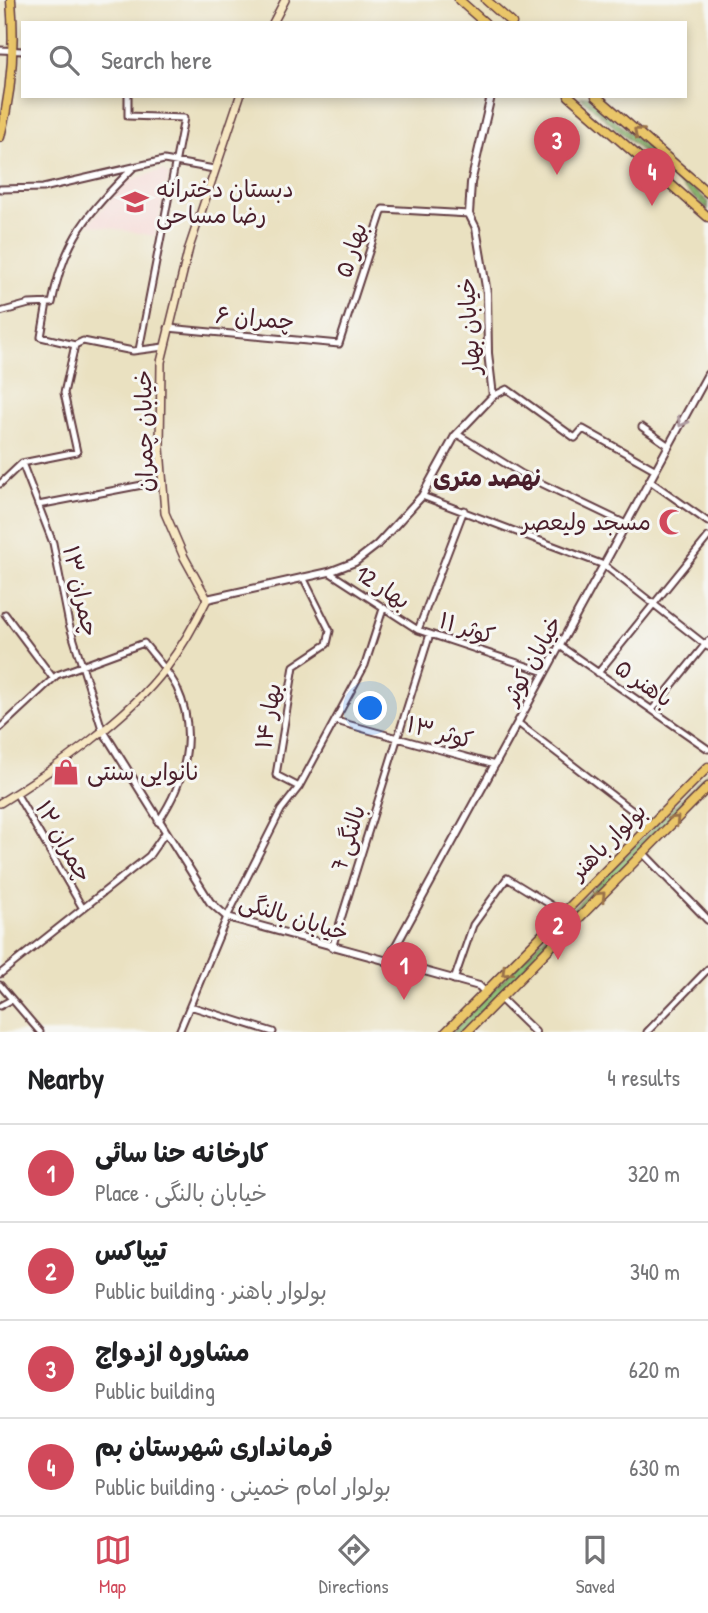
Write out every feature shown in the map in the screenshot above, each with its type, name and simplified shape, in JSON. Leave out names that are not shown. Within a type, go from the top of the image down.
[{"type":"main road","points":[[0,137],[18,51],[11,0]]},
{"type":"main road","points":[[274,21],[285,0]]},
{"type":"main road","points":[[459,0],[483,21]]},
{"type":"main road","points":[[486,0],[510,21]]},
{"type":"main road","name":"خیابان چمران","points":[[207,599],[184,557],[166,513],[160,448],[164,347],[167,328],[214,169],[239,98]]},
{"type":"main road","points":[[571,98],[708,217]]},
{"type":"main road","points":[[598,98],[708,193]]},
{"type":"main road","points":[[0,803],[136,702],[164,671],[188,636],[207,599]]},
{"type":"main road","name":"بولوار باهنر","points":[[446,1032],[708,766]]},
{"type":"main road","name":"بولوار باهنر","points":[[467,1032],[708,787]]},
{"type":"street","points":[[0,50],[18,51]]},
{"type":"street","points":[[128,98],[128,116],[184,118],[139,350]]},
{"type":"street","name":"خیابان بهار","points":[[207,599],[329,572],[355,562],[377,545],[422,496],[457,434],[493,396],[488,353],[487,293],[476,228],[469,214],[471,183],[491,98]]},
{"type":"street","points":[[0,190],[43,188],[164,160],[214,169]]},
{"type":"street","points":[[133,167],[89,212],[76,232],[58,274],[41,337],[75,345],[83,341],[115,349],[164,347]]},
{"type":"street","name":"بهار ۵","points":[[339,344],[383,209],[469,214]]},
{"type":"street","points":[[0,312],[29,304],[49,303]]},
{"type":"street","name":"چمران ۶","points":[[167,328],[339,344]]},
{"type":"street","points":[[0,484],[22,463],[77,452],[64,393],[75,345]]},
{"type":"street","name":"خیابان کوثر","points":[[387,962],[708,374]]},
{"type":"street","points":[[493,396],[506,388],[575,438],[583,429],[656,470]]},
{"type":"street","points":[[642,427],[669,446]]},
{"type":"street","points":[[457,434],[556,492],[626,524]]},
{"type":"street","name":"چمران ۱۳","points":[[22,463],[53,543],[69,624],[102,729]]},
{"type":"street","points":[[38,505],[163,481]]},
{"type":"street","points":[[650,481],[708,522]]},
{"type":"street","points":[[422,496],[604,565],[707,644],[652,710]]},
{"type":"street","points":[[418,630],[464,510]]},
{"type":"street","points":[[598,673],[708,537]]},
{"type":"street","name":"بهار 12","points":[[329,572],[418,630]]},
{"type":"street","name":"بهار ۱۴","points":[[299,787],[276,775],[294,666],[327,644],[330,631],[303,577]]},
{"type":"street","points":[[179,1032],[227,917],[281,810],[299,787],[365,665],[383,609]]},
{"type":"street","points":[[5,614],[53,678]]},
{"type":"street","name":"کوثر ۱۱","points":[[418,630],[545,672]]},
{"type":"street","name":"بالنگی 7","points":[[332,948],[429,634]]},
{"type":"street","points":[[0,728],[53,678],[144,643],[176,686],[183,706],[187,746],[178,786],[158,822]]},
{"type":"street","name":"باهنر ۵","points":[[560,646],[708,750]]},
{"type":"street","name":"کوثر ۱۳","points":[[336,721],[495,765]]},
{"type":"street","points":[[517,723],[651,825]]},
{"type":"street","name":"خیابان بالنگی","points":[[102,729],[165,834],[210,902],[227,917],[332,948],[479,986],[486,993]]},
{"type":"street","name":"چمران ۱۲","points":[[16,793],[82,907]]},
{"type":"street","points":[[0,974],[149,856],[165,834]]},
{"type":"street","points":[[643,853],[708,920]]},
{"type":"street","points":[[454,980],[474,925],[507,878],[564,913]]},
{"type":"street","points":[[647,1032],[708,969]]},
{"type":"street","points":[[0,985],[40,1032]]},
{"type":"street","points":[[500,998],[535,1032]]},
{"type":"street","points":[[0,1006],[11,1000]]},
{"type":"street","points":[[190,1006],[273,1032]]},
{"type":"shaded area","name":"دبستان دخترانه رضا مساحی","points":[[163,170],[169,175],[155,236],[88,224],[128,180]]},
{"type":"green space","points":[[582,98],[589,98],[708,202],[708,209]]},
{"type":"green space","points":[[708,772],[708,782],[490,1004],[462,1032],[452,1032]]},
{"type":"place","name":"مشاوره ازدواج","points":[[557,175]]},
{"type":"place","name":"دبستان دخترانه رضا مساحی","points":[[135,202]]},
{"type":"place","name":"فرمانداری شهرستان بم","points":[[652,206]]},
{"type":"place","name":"مسجد ولیعصر","points":[[672,522]]},
{"type":"place","name":"نانوایی سنتی","points":[[66,772]]},
{"type":"place","name":"تیپاکس","points":[[558,960]]},
{"type":"place","name":"کارخانه حنا سائی","points":[[404,1000]]},
{"type":"district","name":"نهصد متری","points":[[488,478]]}]
